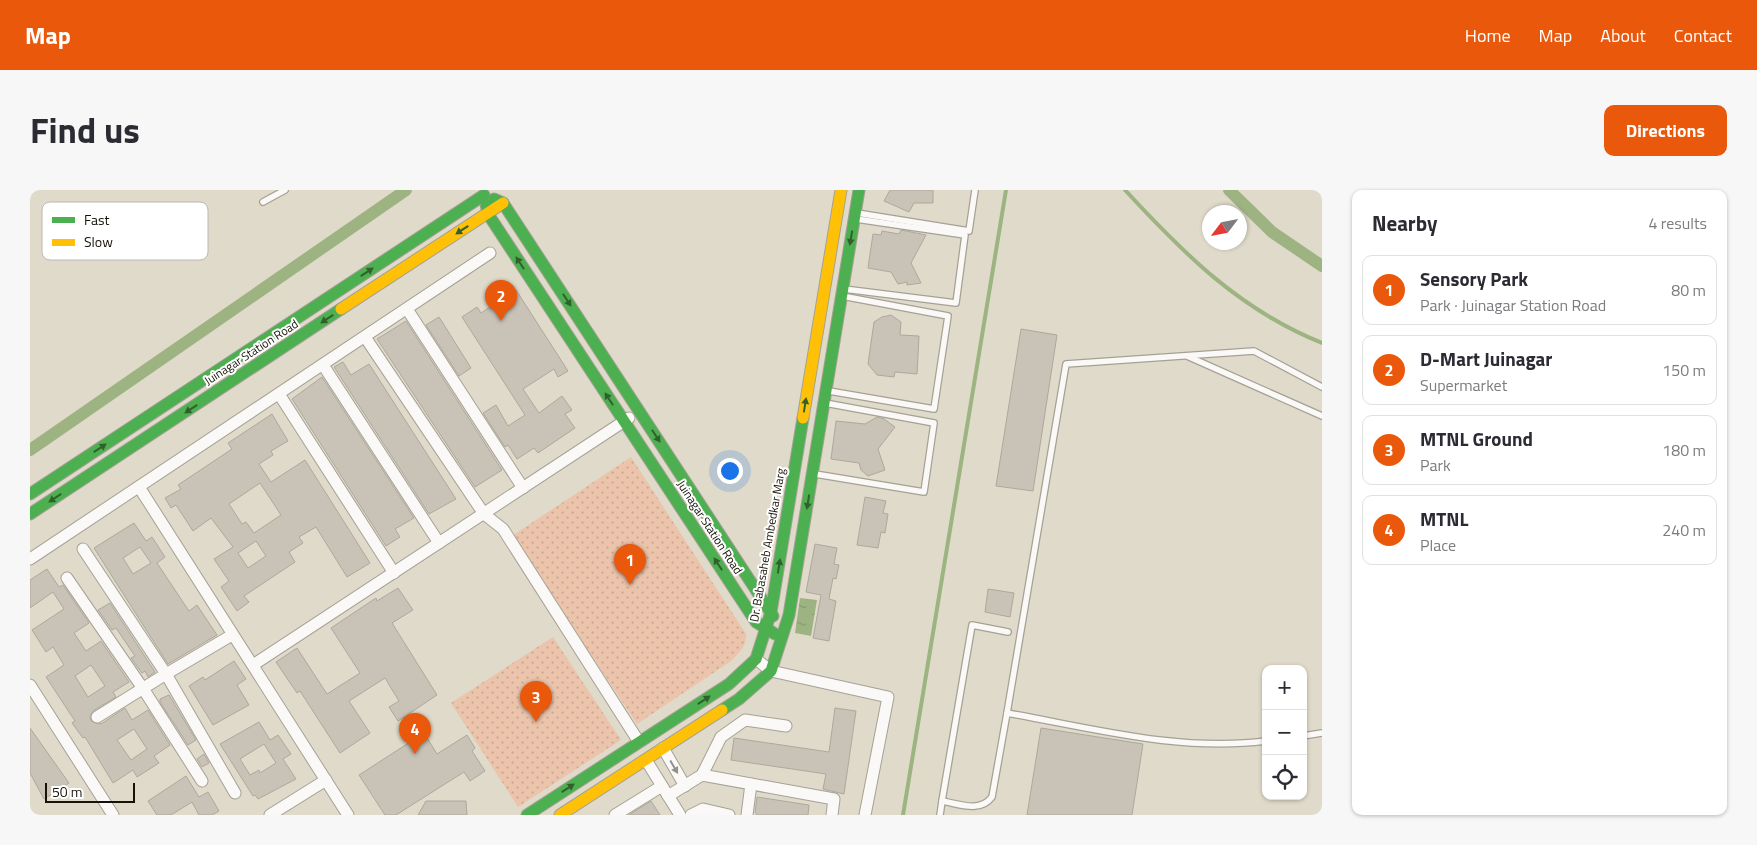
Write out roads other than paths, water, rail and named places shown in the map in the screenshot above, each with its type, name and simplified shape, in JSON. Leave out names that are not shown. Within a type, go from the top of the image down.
[{"type":"street","name":"Dr. Babasaheb Ambedkar Marg","points":[[527,815],[729,684],[756,659],[771,612],[841,190]]},
{"type":"street","points":[[560,815],[739,699],[770,671],[783,638],[827,390],[859,190]]},
{"type":"street","points":[[482,193],[503,203]]},
{"type":"street","name":"Juinagar Station Road","points":[[30,494],[482,193],[488,214],[756,622],[783,638]]},
{"type":"street","name":"Juinagar Station Road","points":[[30,514],[503,203],[771,612],[783,638]]},
{"type":"street","points":[[30,559],[490,253]]},
{"type":"street","points":[[407,310],[524,488]]},
{"type":"street","points":[[818,327],[836,330]]},
{"type":"street","points":[[366,337],[484,514],[503,529],[639,742]]},
{"type":"street","points":[[323,365],[439,543]]},
{"type":"street","points":[[279,394],[394,573]]},
{"type":"street","points":[[252,665],[640,411]]},
{"type":"street","points":[[139,487],[348,815]]},
{"type":"street","points":[[83,549],[166,674],[234,792]]},
{"type":"street","points":[[67,578],[144,690],[202,781]]},
{"type":"street","points":[[97,718],[232,634]]},
{"type":"street","points":[[756,659],[770,671],[888,697],[865,815]]},
{"type":"street","points":[[30,685],[113,815]]},
{"type":"street","points":[[614,815],[665,791],[685,786],[702,775],[721,737],[745,720],[786,726]]},
{"type":"street","points":[[663,748],[685,786]]},
{"type":"street","points":[[646,760],[680,815]]},
{"type":"street","points":[[702,775],[834,799],[832,815]]},
{"type":"street","points":[[270,815],[326,780]]},
{"type":"street","points":[[747,815],[751,784]]},
{"type":"street","points":[[691,815],[703,809],[729,815]]},
{"type":"lane","points":[[263,202],[284,190]]},
{"type":"lane","points":[[854,216],[969,231],[975,190]]},
{"type":"lane","points":[[842,292],[956,303],[965,235],[854,216]]},
{"type":"lane","points":[[827,390],[934,409],[948,316],[842,292]]},
{"type":"lane","points":[[942,801],[979,807],[987,804],[992,798],[1066,364],[1254,351],[1322,387]]},
{"type":"lane","points":[[1185,356],[1322,416]]},
{"type":"lane","points":[[812,474],[924,492],[934,423],[824,403]]},
{"type":"lane","points":[[940,815],[972,625],[1008,632]]},
{"type":"lane","points":[[1007,714],[1176,743],[1203,745],[1262,741]]},
{"type":"lane","points":[[1307,735],[1322,733]]},
{"type":"water","points":[[800,598],[817,600],[811,636],[795,633]]},
{"type":"waterway","points":[[30,450],[406,190]]},
{"type":"waterway","points":[[903,815],[1006,190]]},
{"type":"waterway","points":[[1125,190],[1192,258],[1239,297],[1292,330],[1322,343]]},
{"type":"waterway","points":[[1229,190],[1272,232],[1322,266]]},
{"type":"place","name":"D-Mart Juinagar","points":[[501,321]]},
{"type":"place","name":"Sensory Park","points":[[630,585]]},
{"type":"place","name":"MTNL Ground","points":[[536,722]]},
{"type":"place","name":"MTNL","points":[[415,754]]}]
